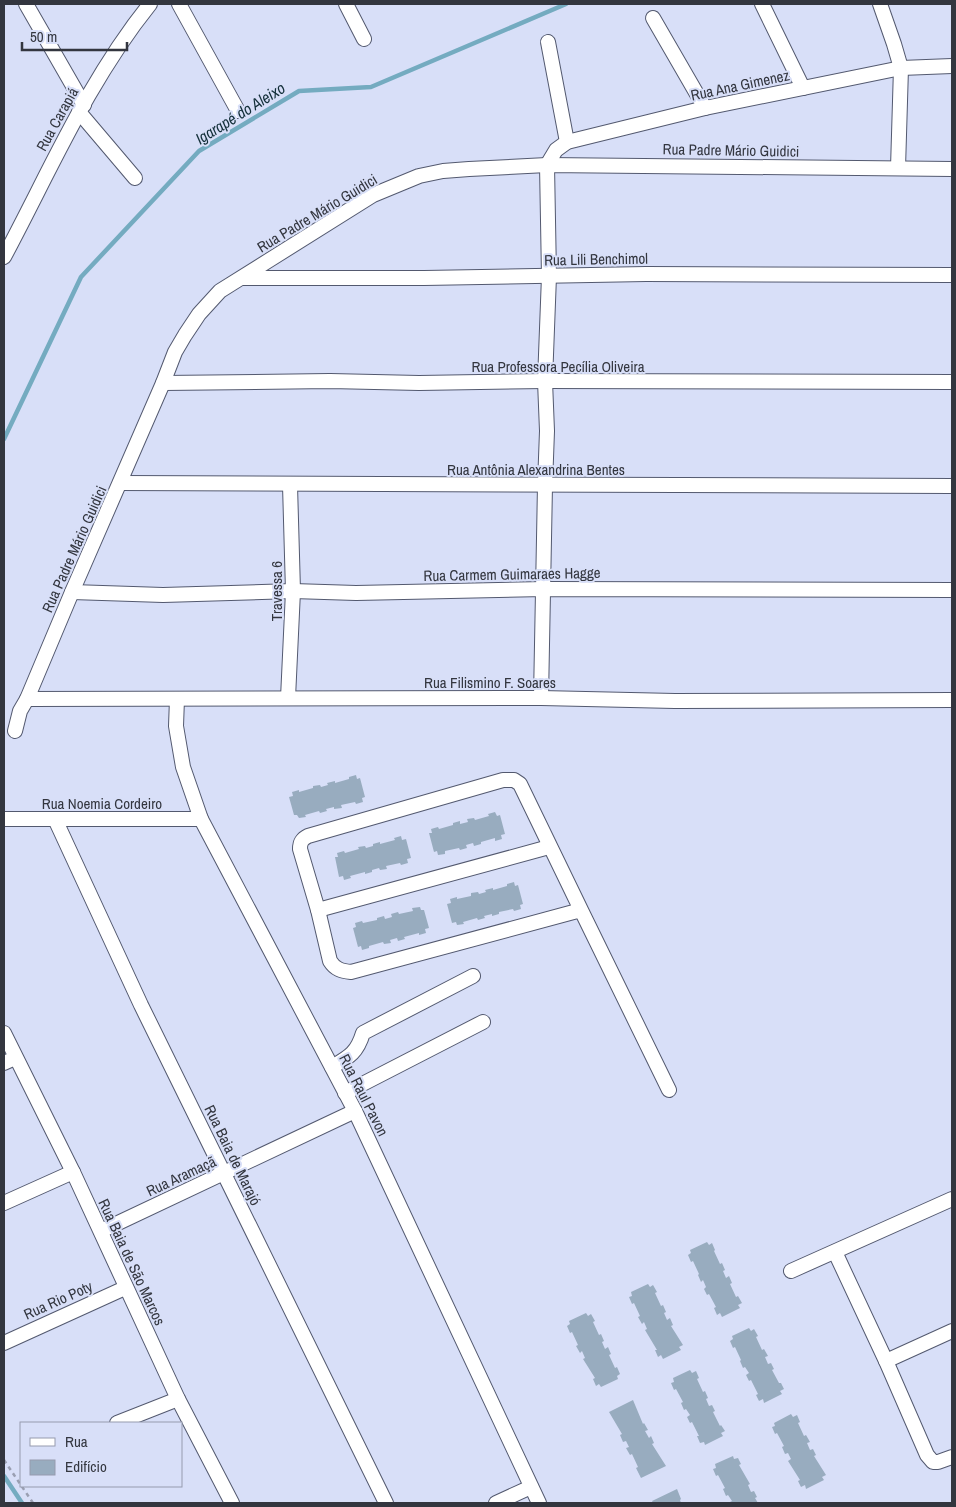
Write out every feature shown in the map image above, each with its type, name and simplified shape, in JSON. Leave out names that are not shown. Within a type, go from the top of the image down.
[{"type":"street","points":[[26,4],[82,108],[135,178]]},
{"type":"street","name":"Rua Carapiá","points":[[6,247],[65,136],[114,52],[150,4]]},
{"type":"street","points":[[179,4],[238,111]]},
{"type":"street","points":[[346,4],[364,39]]},
{"type":"street","points":[[762,4],[803,88]]},
{"type":"street","points":[[880,4],[900,68],[898,168]]},
{"type":"street","points":[[654,18],[704,108]]},
{"type":"street","points":[[542,698],[547,431],[545,381],[549,276],[546,165],[556,150],[567,142],[548,42]]},
{"type":"street","name":"Rua Ana Gimenez","points":[[567,142],[704,108],[900,68],[952,66]]},
{"type":"street","name":"Rua Padre Mário Guidici","points":[[15,731],[20,711],[27,699],[175,352],[199,314],[220,291],[359,204],[398,184],[419,176],[443,171],[546,165],[952,168]]},
{"type":"street","name":"Rua Lili Benchimol","points":[[241,278],[646,274],[952,276]]},
{"type":"street","name":"Rua Professora Pecília Oliveira","points":[[163,383],[330,381],[418,383],[545,381],[952,382]]},
{"type":"street","name":"Rua Antônia Alexandrina Bentes","points":[[120,483],[952,486]]},
{"type":"street","name":"Travessa 6","points":[[288,698],[293,591],[290,485]]},
{"type":"street","name":"Rua Carmem Guimaraes Hagge","points":[[72,592],[163,594],[293,591],[356,593],[544,589],[952,590]]},
{"type":"street","name":"Rua Filismino F. Soares","points":[[27,699],[542,698],[675,701],[952,700]]},
{"type":"street","name":"Rua Raul Pavon","points":[[176,699],[176,726],[183,767],[200,820],[355,1111],[539,1503]]},
{"type":"street","points":[[581,910],[351,972],[343,971],[334,968],[330,961],[300,844],[302,839],[318,833],[502,780],[514,780],[520,784],[669,1090]]},
{"type":"street","name":"Rua Noemia Cordeiro","points":[[4,819],[200,820]]},
{"type":"street","name":"Rua Baia de Marajó","points":[[55,819],[141,1005],[386,1503]]},
{"type":"street","points":[[318,910],[549,846]]},
{"type":"street","points":[[332,1067],[349,1058],[357,1050],[363,1033],[472,976]]},
{"type":"street","points":[[345,1093],[483,1022]]},
{"type":"street","name":"Rua Baia de São Marcos","points":[[4,1033],[10,1060],[73,1172],[178,1399],[232,1503]]},
{"type":"street","name":"Rua Aramaçã","points":[[101,1231],[355,1111]]},
{"type":"street","points":[[4,1203],[73,1172]]},
{"type":"street","points":[[792,1272],[952,1199]]},
{"type":"street","points":[[835,1252],[886,1361],[929,1460],[938,1462],[952,1456]]},
{"type":"street","name":"Rua Rio Poty","points":[[4,1343],[126,1288]]},
{"type":"street","points":[[886,1361],[952,1331]]},
{"type":"street","points":[[120,1422],[178,1399]]},
{"type":"street","points":[[496,1503],[530,1487]]},
{"type":"path","points":[[4,1460],[20,1484]]},
{"type":"path","points":[[22,1487],[33,1503]]},
{"type":"building","points":[[356,775],[357,779],[360,778],[365,797],[362,798],[363,802],[341,805],[342,808],[326,809],[327,811],[305,815],[306,817],[299,818],[297,815],[294,815],[289,797],[293,796],[292,792],[313,788],[313,786],[320,785],[321,787],[328,785],[327,783],[335,781],[335,783]]},
{"type":"building","points":[[495,812],[497,816],[500,815],[505,834],[501,835],[502,839],[495,841],[495,838],[474,846],[473,843],[466,845],[467,848],[460,850],[459,848],[445,851],[445,854],[438,855],[437,851],[434,852],[429,833],[432,833],[431,829],[438,827],[439,829],[460,821],[460,824],[468,822],[467,819],[474,818],[475,820]]},
{"type":"building","points":[[401,836],[402,840],[406,839],[411,858],[407,859],[408,863],[386,866],[387,869],[380,870],[379,868],[365,874],[365,872],[350,876],[351,878],[344,880],[343,876],[339,877],[335,857],[338,857],[337,853],[359,849],[358,847],[365,846],[366,848],[380,842],[380,844],[395,840],[394,838]]},
{"type":"building","points":[[514,882],[515,886],[518,885],[523,904],[520,905],[521,909],[499,912],[499,914],[484,916],[485,918],[478,920],[477,918],[463,922],[464,924],[457,925],[456,922],[452,923],[447,904],[451,903],[450,899],[471,896],[471,893],[478,892],[479,894],[486,892],[485,890],[493,888],[493,890]]},
{"type":"building","points":[[420,907],[421,910],[424,910],[429,928],[425,929],[426,933],[404,937],[405,939],[398,941],[397,938],[390,940],[391,943],[384,944],[383,942],[362,950],[361,946],[358,947],[353,928],[356,927],[355,923],[377,920],[377,918],[384,916],[385,919],[392,917],[391,914],[413,911],[412,908]]},
{"type":"building","points":[[707,1242],[709,1245],[712,1243],[720,1264],[722,1263],[725,1270],[723,1271],[726,1278],[729,1276],[732,1283],[730,1284],[736,1297],[738,1296],[742,1303],[738,1305],[740,1308],[722,1317],[720,1313],[717,1315],[714,1308],[716,1307],[704,1289],[706,1287],[703,1280],[701,1282],[693,1261],[691,1262],[688,1255],[691,1253],[690,1250]]},
{"type":"building","points":[[648,1284],[650,1287],[653,1285],[661,1306],[663,1305],[666,1312],[664,1313],[667,1320],[670,1318],[673,1325],[671,1326],[683,1345],[679,1347],[681,1350],[663,1359],[661,1355],[658,1357],[655,1350],[657,1350],[645,1330],[647,1329],[644,1322],[642,1324],[634,1303],[632,1304],[629,1297],[632,1296],[631,1292]]},
{"type":"building","points":[[586,1313],[588,1316],[591,1314],[595,1321],[593,1322],[599,1335],[601,1334],[605,1349],[608,1347],[611,1354],[609,1355],[620,1374],[617,1376],[618,1379],[601,1387],[599,1384],[596,1386],[593,1379],[595,1378],[583,1359],[585,1358],[582,1351],[580,1353],[572,1332],[570,1333],[567,1326],[570,1324],[569,1321]]},
{"type":"building","points":[[749,1328],[751,1331],[754,1329],[762,1350],[764,1349],[768,1356],[765,1357],[768,1364],[771,1363],[774,1369],[772,1370],[784,1389],[780,1391],[782,1394],[764,1403],[763,1399],[759,1401],[756,1395],[758,1394],[751,1380],[749,1381],[746,1375],[749,1373],[745,1367],[743,1368],[735,1347],[733,1348],[730,1341],[733,1339],[732,1336]]},
{"type":"building","points":[[690,1370],[692,1373],[696,1371],[699,1378],[697,1379],[708,1398],[706,1399],[709,1406],[712,1405],[715,1411],[713,1412],[720,1426],[725,1431],[721,1433],[723,1436],[705,1445],[704,1442],[700,1443],[697,1436],[699,1436],[692,1422],[690,1423],[687,1417],[690,1415],[686,1409],[684,1410],[681,1403],[683,1402],[671,1383],[674,1382],[673,1378]]},
{"type":"building","points":[[633,1400],[643,1424],[648,1430],[645,1431],[649,1438],[651,1436],[654,1443],[652,1444],[666,1466],[641,1478],[632,1454],[630,1455],[626,1448],[629,1447],[626,1441],[623,1442],[620,1435],[622,1434],[609,1412]]},
{"type":"building","points":[[791,1414],[793,1417],[797,1415],[800,1422],[798,1423],[804,1436],[806,1435],[810,1442],[807,1443],[810,1450],[813,1449],[816,1455],[814,1456],[826,1475],[822,1477],[824,1480],[806,1489],[805,1485],[801,1487],[798,1481],[800,1480],[788,1461],[791,1459],[788,1453],[785,1454],[782,1447],[784,1446],[772,1427],[775,1426],[774,1423]]},
{"type":"building","points":[[733,1456],[734,1459],[738,1458],[741,1464],[739,1465],[750,1484],[748,1485],[751,1492],[754,1491],[758,1503],[728,1503],[732,1501],[728,1495],[726,1496],[723,1489],[725,1488],[713,1469],[716,1468],[715,1464]]},
{"type":"building","points":[[677,1489],[681,1503],[653,1503],[652,1501]]},
{"type":"waterway","name":"Igarapé do Aleixo","points":[[4,439],[81,277],[199,151],[299,91],[371,87],[566,4]]},
{"type":"waterway","name":"Igarapé do Aleixo","points":[[4,1476],[22,1503]]}]
